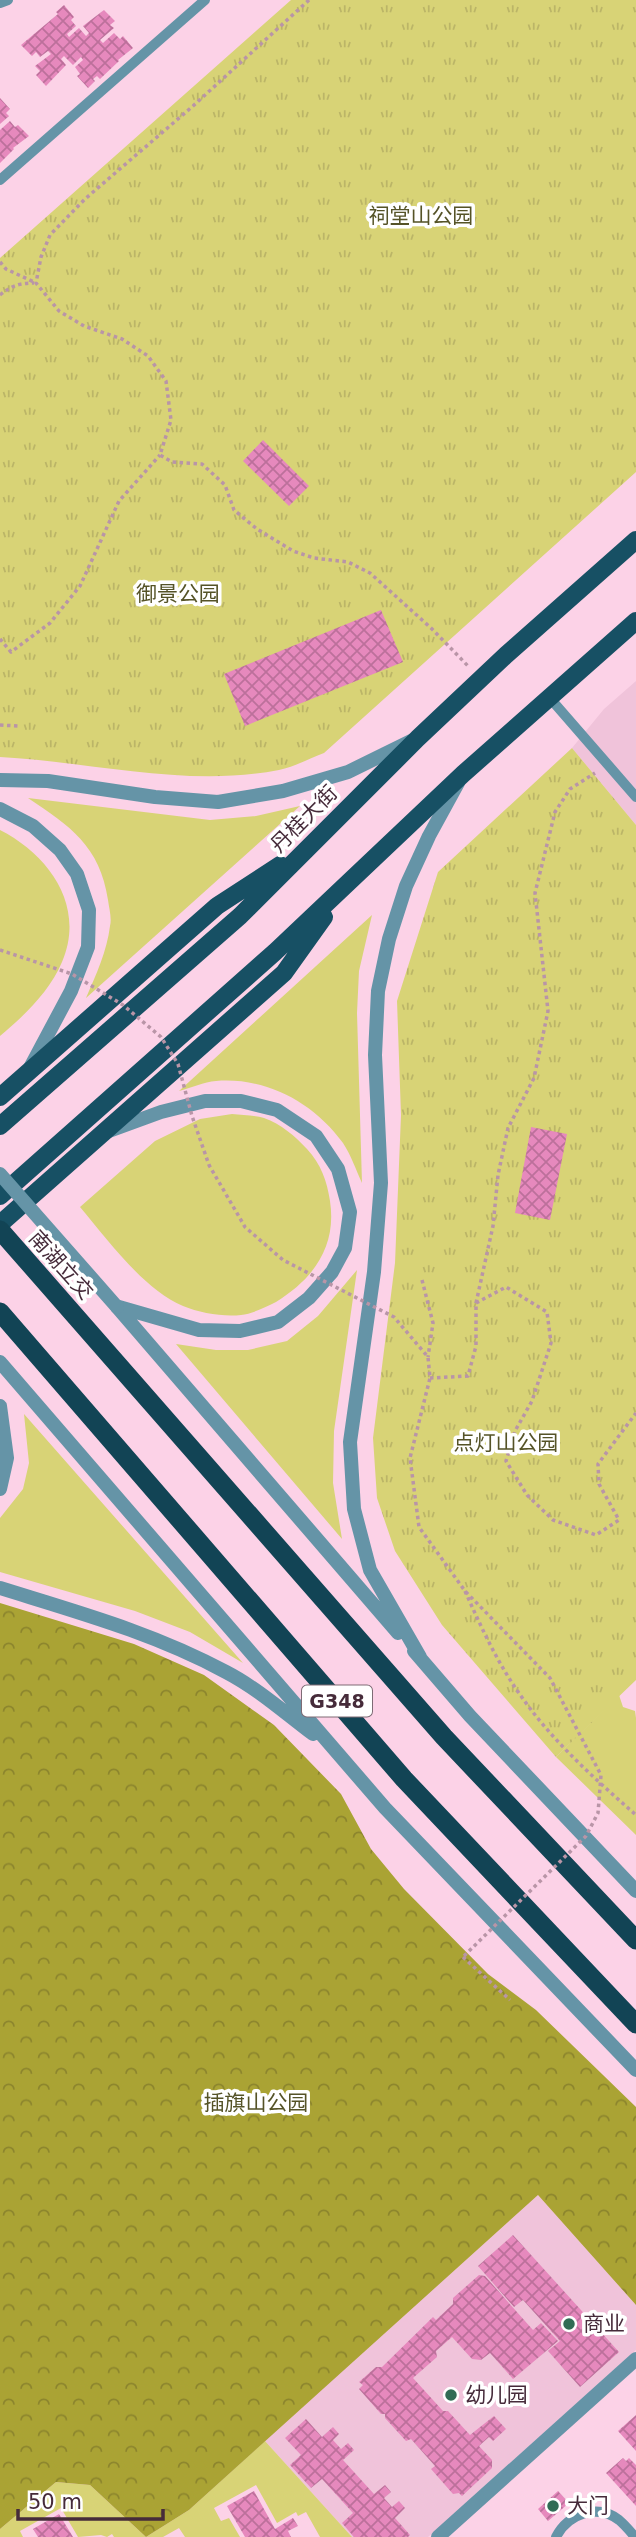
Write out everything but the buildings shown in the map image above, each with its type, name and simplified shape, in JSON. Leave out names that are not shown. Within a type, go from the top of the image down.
[{"type":"highway","name":"南湖立交","points":[[0,1230],[444,1737],[636,1940]]},
{"type":"highway","name":"G348","points":[[0,1312],[404,1779],[636,2024]]},
{"type":"main road","name":"丹桂大街","points":[[0,1126],[240,916],[418,737],[636,540]]},
{"type":"main road","points":[[0,1196],[275,952],[463,774],[636,621]]},
{"type":"main road","points":[[0,1097],[217,906],[309,846]]},
{"type":"main road","points":[[0,1224],[284,972],[350,881]]},
{"type":"street","points":[[0,780],[48,781],[155,797],[218,802],[283,791],[348,772],[418,737]]},
{"type":"street","points":[[419,1657],[370,1570],[354,1509],[350,1442],[374,1272],[381,1183],[375,1055],[378,991],[389,939],[406,886],[429,836],[463,774]]},
{"type":"street","points":[[0,809],[33,826],[60,850],[77,874],[89,910],[88,947],[71,991],[27,1074]]},
{"type":"street","points":[[102,1134],[161,1112],[205,1101],[241,1101],[277,1110],[316,1136],[338,1169],[350,1212],[345,1248],[332,1272],[309,1298],[278,1322],[240,1331],[199,1330],[117,1307]]},
{"type":"street","points":[[0,1174],[470,1716],[636,1892]]},
{"type":"street","points":[[0,1363],[386,1808],[636,2070]]},
{"type":"street","points":[[0,1406],[7,1458],[0,1489]]},
{"type":"street","points":[[0,1588],[132,1629],[184,1650],[229,1673],[338,1753]]},
{"type":"street","points":[[438,2537],[636,2359]]},
{"type":"lane","points":[[0,3],[8,0]]},
{"type":"lane","points":[[0,180],[205,0]]},
{"type":"lane","points":[[550,697],[636,797]]},
{"type":"lane","points":[[556,2537],[567,2521],[592,2511],[618,2519],[635,2537]]},
{"type":"path","points":[[36,283],[41,257],[50,234],[85,199],[193,106],[309,0]]},
{"type":"path","points":[[0,262],[6,269],[36,283],[59,311],[84,326],[122,339],[148,356],[166,381],[172,420],[160,455],[119,502],[80,586],[50,623],[11,652],[0,639]]},
{"type":"path","points":[[0,295],[10,287],[22,283],[36,283]]},
{"type":"path","points":[[160,455],[172,462],[202,464],[225,485],[234,510],[257,529],[293,551],[314,558],[348,562],[370,573],[431,628],[480,679]]},
{"type":"path","points":[[0,725],[18,726]]},
{"type":"path","points":[[430,1378],[468,1376],[476,1346],[475,1303],[493,1226],[498,1175],[508,1128],[534,1079],[548,1011],[535,893],[555,812],[570,789],[593,773],[614,771]]},
{"type":"path","points":[[0,950],[72,974],[123,1005],[161,1037],[178,1064],[209,1165],[245,1227],[283,1260],[394,1317],[428,1357]]},
{"type":"path","points":[[422,1280],[433,1323],[428,1357],[430,1378],[410,1458],[419,1527],[465,1591],[550,1678],[601,1775],[598,1814],[586,1836],[463,1957],[509,2000]]},
{"type":"path","points":[[475,1303],[506,1286],[547,1312],[551,1343],[532,1401],[515,1431],[506,1461],[527,1495],[553,1520],[596,1535],[619,1520],[599,1484],[598,1464],[636,1413]]},
{"type":"path","points":[[465,1591],[482,1628],[520,1696],[576,1762],[636,1815]]},
{"type":"shaded area","points":[[636,681],[636,825],[572,748],[604,709]]},
{"type":"shaded area","name":"幼儿园","points":[[538,2195],[636,2305],[636,2350],[428,2537],[352,2537],[265,2441]]},
{"type":"green space","points":[[291,0],[636,0],[636,472],[324,753],[279,770],[210,776],[140,772],[0,757],[0,258]]},
{"type":"green space","name":"点灯山公园","points":[[572,748],[636,825],[636,1680],[556,1757],[442,1625],[395,1551],[377,1498],[373,1438],[395,1263],[401,1115],[397,1001],[438,872]]},
{"type":"green space","points":[[28,798],[210,820],[256,816],[300,806],[86,998],[104,954],[111,923],[104,881],[98,865],[81,839]]},
{"type":"green space","points":[[0,830],[34,853],[47,868],[66,902],[69,921],[68,941],[62,962],[51,983],[36,1002],[0,1036]]},
{"type":"green space","points":[[372,915],[359,971],[357,1013],[362,1183],[346,1148],[331,1128],[318,1115],[287,1095],[253,1083],[235,1081],[211,1082],[179,1091]]},
{"type":"green space","points":[[232,1114],[264,1118],[287,1131],[302,1144],[323,1173],[329,1194],[331,1218],[330,1233],[320,1260],[301,1283],[276,1302],[263,1308],[245,1314],[227,1315],[183,1306],[154,1288],[127,1262],[80,1207],[155,1141],[200,1119]]},
{"type":"green space","points":[[357,1270],[334,1431],[333,1483],[342,1539],[176,1344],[216,1350],[248,1350],[287,1341],[318,1316]]},
{"type":"green space","points":[[24,1414],[243,1663],[190,1632],[135,1611],[0,1572],[0,1518],[23,1489],[29,1463]]},
{"type":"green space","name":"插旗山公园","points":[[0,1603],[134,1644],[204,1675],[274,1725],[341,1794],[371,1849],[404,1889],[488,1974],[536,2010],[636,2107],[636,2305],[538,2195],[189,2510],[146,2537],[90,2485],[56,2482],[0,2529]]},
{"type":"green space","points":[[619,1695],[623,1707],[635,1711],[636,1718],[636,1835],[556,1757]]},
{"type":"green space","points":[[265,2441],[352,2537],[320,2537],[306,2512],[298,2516],[296,2512],[277,2523],[256,2485],[214,2508],[221,2521],[229,2518],[240,2537],[185,2537],[179,2528],[163,2537],[146,2537],[189,2510]]},
{"type":"green space","points":[[56,2482],[90,2485],[146,2537],[114,2537],[112,2534],[107,2537],[78,2537],[61,2508],[20,2531],[23,2537],[0,2537],[0,2529]]},
{"type":"place","name":"商业","points":[[569,2324]]},
{"type":"place","name":"幼儿园","points":[[451,2395]]},
{"type":"place","name":"大门","points":[[553,2506]]},
{"type":"park label","name":"祠堂山公园","points":[[421,216]]},
{"type":"park label","name":"御景公园","points":[[178,594]]}]
